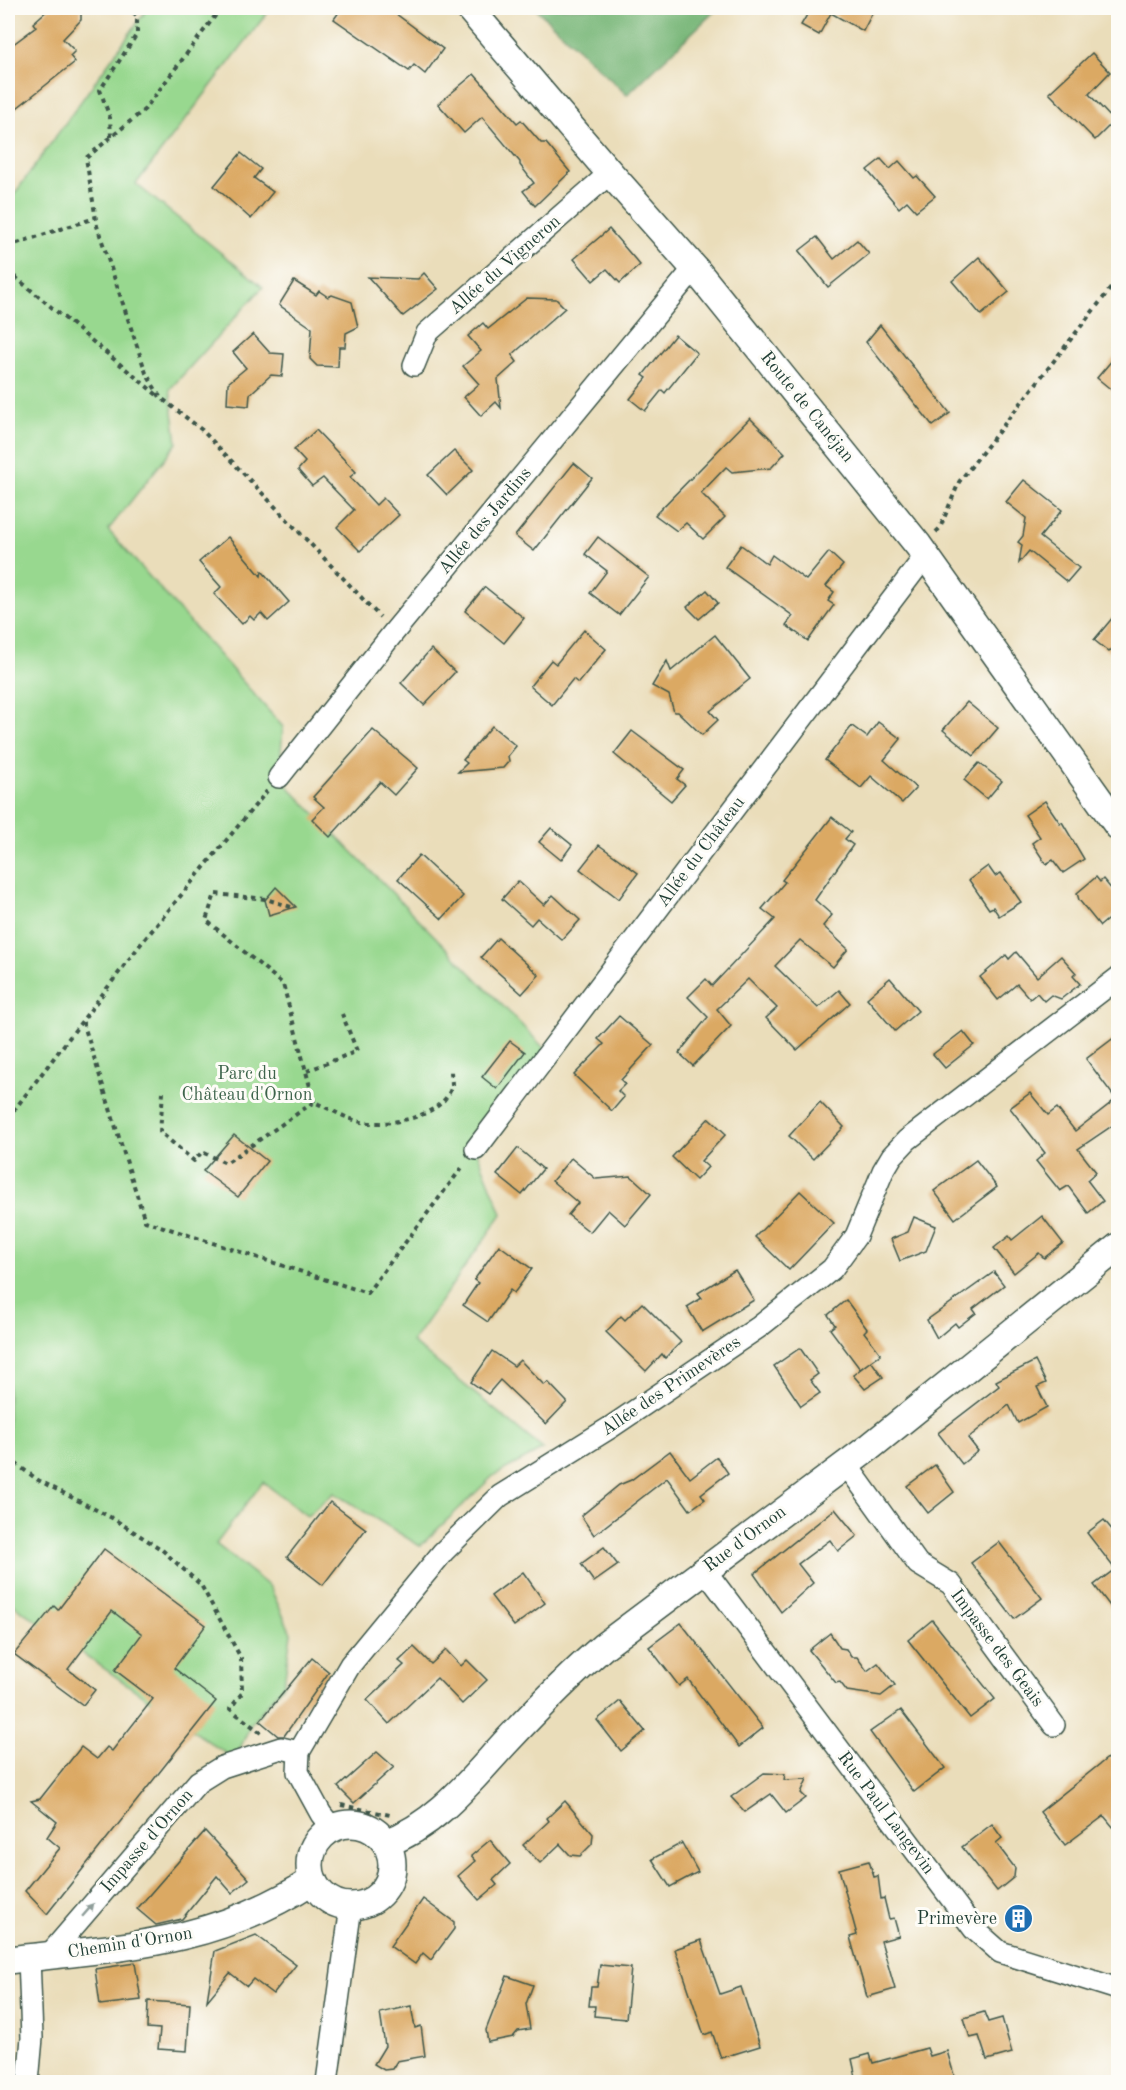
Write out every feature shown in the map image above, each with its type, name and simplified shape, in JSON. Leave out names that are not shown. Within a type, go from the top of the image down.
[{"type":"street","name":"Route de Canéjan","points":[[469,8],[696,270],[922,550],[1119,826]]},
{"type":"street","name":"Allée du Vigneron","points":[[414,365],[427,333],[610,173]]},
{"type":"street","name":"Allée des Jardins","points":[[279,777],[394,632],[687,277],[696,270]]},
{"type":"street","name":"Allée du Château","points":[[476,1149],[922,550]]},
{"type":"street","name":"Allée des Primevères","points":[[290,1750],[350,1665],[442,1552],[500,1496],[620,1421],[790,1305],[832,1269],[847,1251],[856,1236],[883,1171],[892,1156],[908,1140],[1119,978]]},
{"type":"street","name":"Rue d'Ornon","points":[[386,1844],[422,1826],[459,1792],[567,1678],[604,1646],[846,1464],[1119,1247]]},
{"type":"street","name":"Impasse des Geais","points":[[846,1464],[918,1564],[951,1584],[1054,1725]]},
{"type":"street","name":"Rue Paul Langevin","points":[[704,1569],[967,1920],[986,1942],[1000,1952],[1119,1989]]},
{"type":"street","name":"Impasse d'Ornon","points":[[29,1957],[198,1782],[222,1767],[290,1750]]},
{"type":"street","points":[[290,1750],[298,1772],[321,1814],[332,1828]]},
{"type":"street","points":[[352,1824],[362,1825],[380,1835],[386,1844],[392,1867],[387,1885],[375,1899],[351,1906],[328,1899],[313,1880],[311,1856],[322,1836],[332,1828],[352,1824]]},
{"type":"street","name":"Chemin d'Ornon","points":[[29,1957],[159,1942],[200,1933],[287,1897],[313,1880]]},
{"type":"street","points":[[327,2082],[351,1906]]},
{"type":"street","points":[[28,2082],[32,2038],[29,1957]]},
{"type":"path","points":[[111,137],[110,118],[100,90],[137,34],[137,16],[129,8]]},
{"type":"path","points":[[160,397],[146,373],[95,218],[86,158],[145,109],[221,8]]},
{"type":"path","points":[[8,246],[95,218]]},
{"type":"path","points":[[8,271],[202,430],[394,632]]},
{"type":"path","points":[[922,550],[940,528],[958,482],[1119,279]]},
{"type":"path","points":[[8,1118],[140,945],[279,777]]},
{"type":"path","points":[[291,907],[266,898],[215,894],[206,920],[283,984],[314,1102]]},
{"type":"path","points":[[307,1071],[357,1051],[342,1014]]},
{"type":"path","points":[[83,1022],[145,1221],[367,1293],[476,1149]]},
{"type":"path","points":[[314,1102],[357,1121],[378,1124],[401,1121],[431,1110],[444,1100],[452,1086],[451,1071]]},
{"type":"path","points":[[163,1092],[160,1132],[194,1161],[202,1152],[226,1163],[314,1102]]},
{"type":"path","points":[[8,1458],[38,1480],[112,1518],[161,1549],[201,1585],[241,1658],[242,1693],[230,1710],[290,1750]]},
{"type":"green space","name":"Parc du Château d'Ornon","points":[[148,8],[271,8],[136,184],[263,287],[170,389],[177,443],[108,530],[283,727],[279,777],[549,1053],[476,1149],[502,1214],[412,1342],[543,1449],[493,1476],[420,1546],[334,1493],[307,1516],[263,1482],[216,1544],[270,1587],[291,1633],[284,1684],[251,1724],[235,1760],[8,1601],[8,203]]},
{"type":"green space","points":[[535,8],[718,8],[627,95]]},
{"type":"building","points":[[50,8],[81,8],[81,20],[63,39],[75,51],[70,56],[75,62],[8,115],[8,48],[36,27],[33,23]]},
{"type":"building","points":[[342,8],[388,8],[443,49],[425,74],[414,65],[409,71],[334,19]]},
{"type":"building","points":[[811,8],[875,8],[863,31],[831,13],[819,35],[801,25]]},
{"type":"building","points":[[1092,53],[1110,72],[1089,94],[1114,121],[1095,140],[1049,93]]},
{"type":"building","points":[[474,74],[517,123],[521,120],[541,143],[546,143],[570,172],[535,206],[523,191],[534,183],[520,162],[482,117],[464,133],[438,104]]},
{"type":"building","points":[[241,153],[261,169],[254,178],[273,192],[251,219],[214,186]]},
{"type":"building","points":[[881,159],[890,169],[899,161],[935,196],[916,211],[907,201],[899,208],[867,170]]},
{"type":"building","points":[[609,229],[640,265],[620,283],[607,269],[593,281],[574,259]]},
{"type":"building","points":[[817,237],[834,259],[857,240],[869,254],[828,287],[799,251]]},
{"type":"building","points":[[979,257],[1009,292],[981,315],[952,281]]},
{"type":"building","points":[[424,273],[438,289],[403,316],[368,277],[418,279]]},
{"type":"building","points":[[294,281],[316,295],[319,291],[328,297],[332,295],[352,302],[358,327],[346,333],[345,347],[339,347],[338,367],[317,366],[310,359],[312,328],[279,305]]},
{"type":"building","points":[[527,298],[556,299],[565,308],[512,355],[517,362],[498,379],[501,408],[496,402],[481,416],[464,397],[479,384],[463,366],[481,351],[468,336],[483,323],[488,329]]},
{"type":"building","points":[[880,325],[950,413],[933,426],[866,342]]},
{"type":"building","points":[[253,334],[270,353],[284,354],[282,376],[271,375],[250,394],[249,406],[227,404],[228,383],[246,368],[233,352]]},
{"type":"building","points":[[675,335],[697,353],[665,393],[662,390],[645,411],[630,399],[647,378],[643,375]]},
{"type":"building","points":[[1119,352],[1119,396],[1097,378]]},
{"type":"building","points":[[750,418],[785,453],[771,468],[732,472],[726,467],[701,493],[725,517],[703,539],[686,523],[677,531],[655,515]]},
{"type":"building","points":[[316,430],[356,472],[350,477],[376,505],[383,498],[399,515],[360,551],[337,527],[354,510],[323,478],[312,486],[298,470],[305,462],[294,450]]},
{"type":"building","points":[[454,451],[473,470],[447,495],[428,475]]},
{"type":"building","points":[[574,463],[592,478],[534,551],[515,536]]},
{"type":"building","points":[[1024,480],[1062,510],[1040,537],[1079,568],[1067,582],[1029,551],[1019,563],[1022,545],[1018,542],[1023,536],[1026,518],[1006,502]]},
{"type":"building","points":[[228,537],[261,576],[262,571],[289,602],[268,621],[261,613],[254,620],[250,616],[242,624],[214,594],[221,587],[199,562]]},
{"type":"building","points":[[598,537],[649,577],[619,615],[590,593],[607,571],[585,554]]},
{"type":"building","points":[[741,545],[767,564],[772,555],[806,580],[829,552],[843,565],[826,586],[834,592],[828,601],[834,605],[808,641],[786,625],[793,616],[725,567]]},
{"type":"building","points":[[485,587],[524,618],[504,643],[465,611]]},
{"type":"building","points":[[707,590],[718,603],[699,619],[687,607]]},
{"type":"building","points":[[1119,610],[1119,642],[1109,652],[1094,640]]},
{"type":"building","points":[[584,630],[606,649],[578,683],[573,679],[552,705],[530,686],[551,660],[556,664]]},
{"type":"building","points":[[715,635],[750,679],[710,711],[718,720],[702,735],[678,712],[674,712],[669,695],[652,686],[667,661],[671,671]]},
{"type":"building","points":[[431,649],[455,672],[424,705],[401,683]]},
{"type":"building","points":[[967,702],[998,728],[974,756],[943,730]]},
{"type":"building","points":[[878,722],[901,739],[884,760],[916,788],[902,803],[871,776],[861,788],[825,760],[852,726],[867,737]]},
{"type":"building","points":[[492,726],[516,746],[508,756],[509,761],[503,768],[458,772],[467,763],[463,760]]},
{"type":"building","points":[[373,730],[418,768],[394,795],[380,782],[330,837],[312,819],[324,807],[313,797]]},
{"type":"building","points":[[632,731],[684,770],[677,779],[685,785],[671,801],[614,754]]},
{"type":"building","points":[[979,763],[1002,781],[987,799],[964,780]]},
{"type":"building","points":[[1045,801],[1060,823],[1062,822],[1084,859],[1063,873],[1053,860],[1046,864],[1032,843],[1040,837],[1025,815]]},
{"type":"building","points":[[832,817],[851,832],[845,839],[853,845],[815,900],[832,915],[823,926],[848,949],[833,967],[800,940],[775,966],[818,1008],[839,990],[850,1003],[797,1050],[766,1018],[777,1008],[748,979],[717,1009],[731,1026],[693,1066],[679,1053],[708,1017],[688,997],[706,979],[712,986],[775,919],[762,909],[785,882],[782,880]]},
{"type":"building","points":[[551,828],[572,845],[561,860],[539,842]]},
{"type":"building","points":[[599,845],[638,873],[619,899],[580,869]]},
{"type":"building","points":[[419,855],[463,896],[442,919],[398,879]]},
{"type":"building","points":[[988,866],[995,876],[1001,873],[1021,902],[999,916],[993,907],[989,909],[969,880]]},
{"type":"building","points":[[1096,877],[1100,882],[1103,879],[1119,898],[1119,910],[1100,926],[1079,900],[1077,893]]},
{"type":"building","points":[[518,881],[544,905],[553,895],[580,920],[562,940],[537,918],[531,925],[502,899]]},
{"type":"building","points":[[276,887],[296,907],[269,915],[265,900]]},
{"type":"building","points":[[498,938],[539,975],[522,994],[481,957]]},
{"type":"building","points":[[1016,952],[1037,977],[1061,956],[1076,973],[1073,976],[1080,984],[1061,999],[1051,995],[1044,1001],[1037,993],[1030,999],[1017,984],[998,1000],[980,977],[1006,955],[1009,959]]},
{"type":"building","points":[[890,978],[918,1011],[895,1031],[867,998]]},
{"type":"building","points":[[619,1016],[653,1045],[621,1080],[625,1084],[618,1091],[624,1097],[612,1111],[574,1075],[604,1044],[598,1039]]},
{"type":"building","points":[[963,1031],[974,1045],[945,1068],[933,1054]]},
{"type":"building","points":[[1119,1034],[1119,1121],[1078,1149],[1096,1172],[1087,1180],[1103,1201],[1088,1213],[1068,1186],[1060,1191],[1036,1161],[1045,1153],[1010,1108],[1030,1093],[1048,1115],[1057,1108],[1075,1131],[1116,1099],[1086,1059]]},
{"type":"building","points":[[510,1041],[525,1052],[497,1089],[482,1077]]},
{"type":"building","points":[[820,1102],[844,1127],[813,1159],[789,1136]]},
{"type":"building","points":[[709,1118],[726,1134],[701,1161],[708,1167],[696,1180],[672,1157]]},
{"type":"building","points":[[234,1135],[267,1161],[238,1197],[203,1171]]},
{"type":"building","points":[[518,1148],[543,1169],[522,1195],[497,1175]]},
{"type":"building","points":[[571,1158],[596,1179],[631,1176],[651,1194],[625,1225],[608,1210],[590,1232],[568,1215],[578,1203],[552,1181]]},
{"type":"building","points":[[976,1160],[997,1187],[955,1219],[934,1191]]},
{"type":"building","points":[[800,1191],[834,1223],[789,1270],[755,1237]]},
{"type":"building","points":[[1042,1216],[1063,1243],[1044,1258],[1039,1253],[1014,1273],[994,1248],[1009,1236],[1012,1240]]},
{"type":"building","points":[[914,1217],[936,1226],[926,1251],[900,1261],[891,1239],[908,1232]]},
{"type":"building","points":[[499,1245],[532,1269],[514,1293],[510,1290],[488,1322],[463,1305],[478,1283],[474,1280]]},
{"type":"building","points":[[735,1270],[754,1300],[702,1332],[687,1307],[702,1298],[698,1293]]},
{"type":"building","points":[[994,1272],[1004,1285],[973,1309],[976,1313],[958,1327],[955,1323],[937,1338],[927,1320]]},
{"type":"building","points":[[846,1300],[867,1329],[864,1332],[881,1354],[860,1369],[830,1329],[835,1325],[828,1315]]},
{"type":"building","points":[[642,1303],[681,1342],[665,1358],[662,1354],[646,1371],[606,1332],[621,1316],[625,1320]]},
{"type":"building","points":[[800,1348],[818,1374],[810,1380],[820,1393],[801,1406],[774,1366]]},
{"type":"building","points":[[492,1351],[514,1366],[520,1360],[544,1385],[548,1382],[567,1402],[546,1424],[500,1380],[488,1394],[471,1382]]},
{"type":"building","points":[[871,1361],[883,1377],[865,1389],[853,1375]]},
{"type":"building","points":[[1035,1361],[1046,1383],[1037,1387],[1047,1407],[1018,1423],[1009,1405],[968,1438],[978,1451],[962,1464],[938,1433],[999,1386],[996,1381]]},
{"type":"building","points":[[670,1451],[690,1478],[717,1457],[728,1473],[701,1494],[705,1499],[690,1510],[667,1478],[594,1535],[581,1516],[619,1485],[631,1480]]},
{"type":"building","points":[[935,1465],[954,1492],[928,1513],[907,1486]]},
{"type":"building","points":[[330,1502],[366,1529],[323,1585],[287,1557]]},
{"type":"building","points":[[835,1509],[857,1536],[838,1551],[830,1540],[798,1564],[813,1583],[781,1612],[754,1574]]},
{"type":"building","points":[[1104,1520],[1119,1538],[1119,1618],[1094,1585],[1115,1569],[1087,1533]]},
{"type":"building","points":[[999,1542],[1042,1598],[1014,1619],[971,1563]]},
{"type":"building","points":[[604,1547],[618,1565],[594,1582],[581,1564]]},
{"type":"building","points":[[104,1549],[206,1625],[174,1668],[216,1701],[47,1914],[25,1891],[60,1848],[47,1837],[57,1822],[31,1801],[40,1799],[81,1747],[97,1759],[107,1747],[112,1751],[153,1699],[115,1670],[142,1634],[112,1611],[68,1669],[95,1690],[83,1705],[14,1654],[54,1606],[58,1610]]},
{"type":"building","points":[[523,1572],[545,1603],[514,1626],[491,1596]]},
{"type":"building","points":[[932,1620],[995,1699],[970,1718],[908,1640]]},
{"type":"building","points":[[681,1623],[763,1728],[739,1747],[688,1679],[679,1686],[649,1647]]},
{"type":"building","points":[[830,1633],[840,1648],[846,1649],[851,1657],[857,1657],[867,1671],[878,1663],[895,1685],[881,1696],[847,1691],[840,1682],[836,1683],[809,1650]]},
{"type":"building","points":[[414,1647],[431,1664],[446,1650],[461,1666],[467,1660],[487,1680],[462,1704],[437,1678],[389,1724],[367,1700],[404,1665],[399,1661]]},
{"type":"building","points":[[312,1658],[329,1672],[284,1736],[278,1736],[260,1721]]},
{"type":"building","points":[[620,1701],[645,1731],[621,1751],[597,1720]]},
{"type":"building","points":[[901,1710],[945,1768],[914,1792],[870,1732]]},
{"type":"building","points":[[377,1752],[394,1767],[354,1803],[338,1787]]},
{"type":"building","points":[[1110,1756],[1119,1767],[1119,1834],[1104,1816],[1065,1845],[1040,1812]]},
{"type":"building","points":[[764,1773],[785,1774],[784,1780],[807,1779],[801,1793],[806,1798],[786,1813],[771,1794],[745,1812],[731,1797]]},
{"type":"building","points":[[565,1801],[593,1834],[592,1844],[580,1856],[570,1855],[560,1844],[540,1863],[523,1845],[549,1821],[547,1818]]},
{"type":"building","points":[[992,1824],[1002,1838],[996,1843],[1015,1868],[1014,1877],[997,1891],[962,1847]]},
{"type":"building","points":[[205,1831],[249,1879],[232,1893],[217,1876],[182,1919],[156,1925],[137,1909]]},
{"type":"building","points":[[490,1840],[510,1864],[493,1880],[497,1885],[479,1900],[458,1876],[475,1861],[471,1856]]},
{"type":"building","points":[[682,1843],[698,1872],[670,1887],[652,1859]]},
{"type":"building","points":[[869,1861],[874,1877],[878,1876],[881,1899],[884,1898],[889,1919],[894,1918],[899,1936],[881,1941],[895,1989],[867,1997],[850,1937],[857,1935],[839,1869]]},
{"type":"building","points":[[423,1899],[454,1922],[454,1929],[431,1960],[423,1953],[415,1964],[390,1946]]},
{"type":"building","points":[[256,1935],[296,1965],[273,1994],[253,1979],[247,1986],[230,1973],[207,2001],[215,1951]]},
{"type":"building","points":[[701,1940],[720,1994],[741,1987],[760,2046],[721,2058],[712,2032],[704,2035],[675,1949]]},
{"type":"building","points":[[135,1963],[141,2000],[100,2005],[95,1969]]},
{"type":"building","points":[[600,1965],[631,1968],[626,2019],[594,2016],[595,2006],[589,2006],[591,1987],[597,1987]]},
{"type":"building","points":[[507,1976],[533,1985],[526,2004],[530,2029],[518,2031],[513,2037],[488,2042],[486,2030]]},
{"type":"building","points":[[148,2001],[190,2004],[187,2051],[158,2049],[160,2029],[147,2028]]},
{"type":"building","points":[[411,2006],[415,2028],[421,2026],[425,2056],[397,2061],[392,2069],[384,2070],[374,2064],[385,2046],[380,2013]]},
{"type":"building","points":[[984,2012],[988,2022],[1002,2018],[1012,2053],[987,2060],[979,2036],[970,2038],[964,2018]]},
{"type":"building","points":[[927,2048],[930,2056],[947,2051],[956,2082],[857,2082],[852,2059],[870,2054],[873,2063]]},
{"type":"place","name":"Primevère","points":[[1018,1919]]}]
